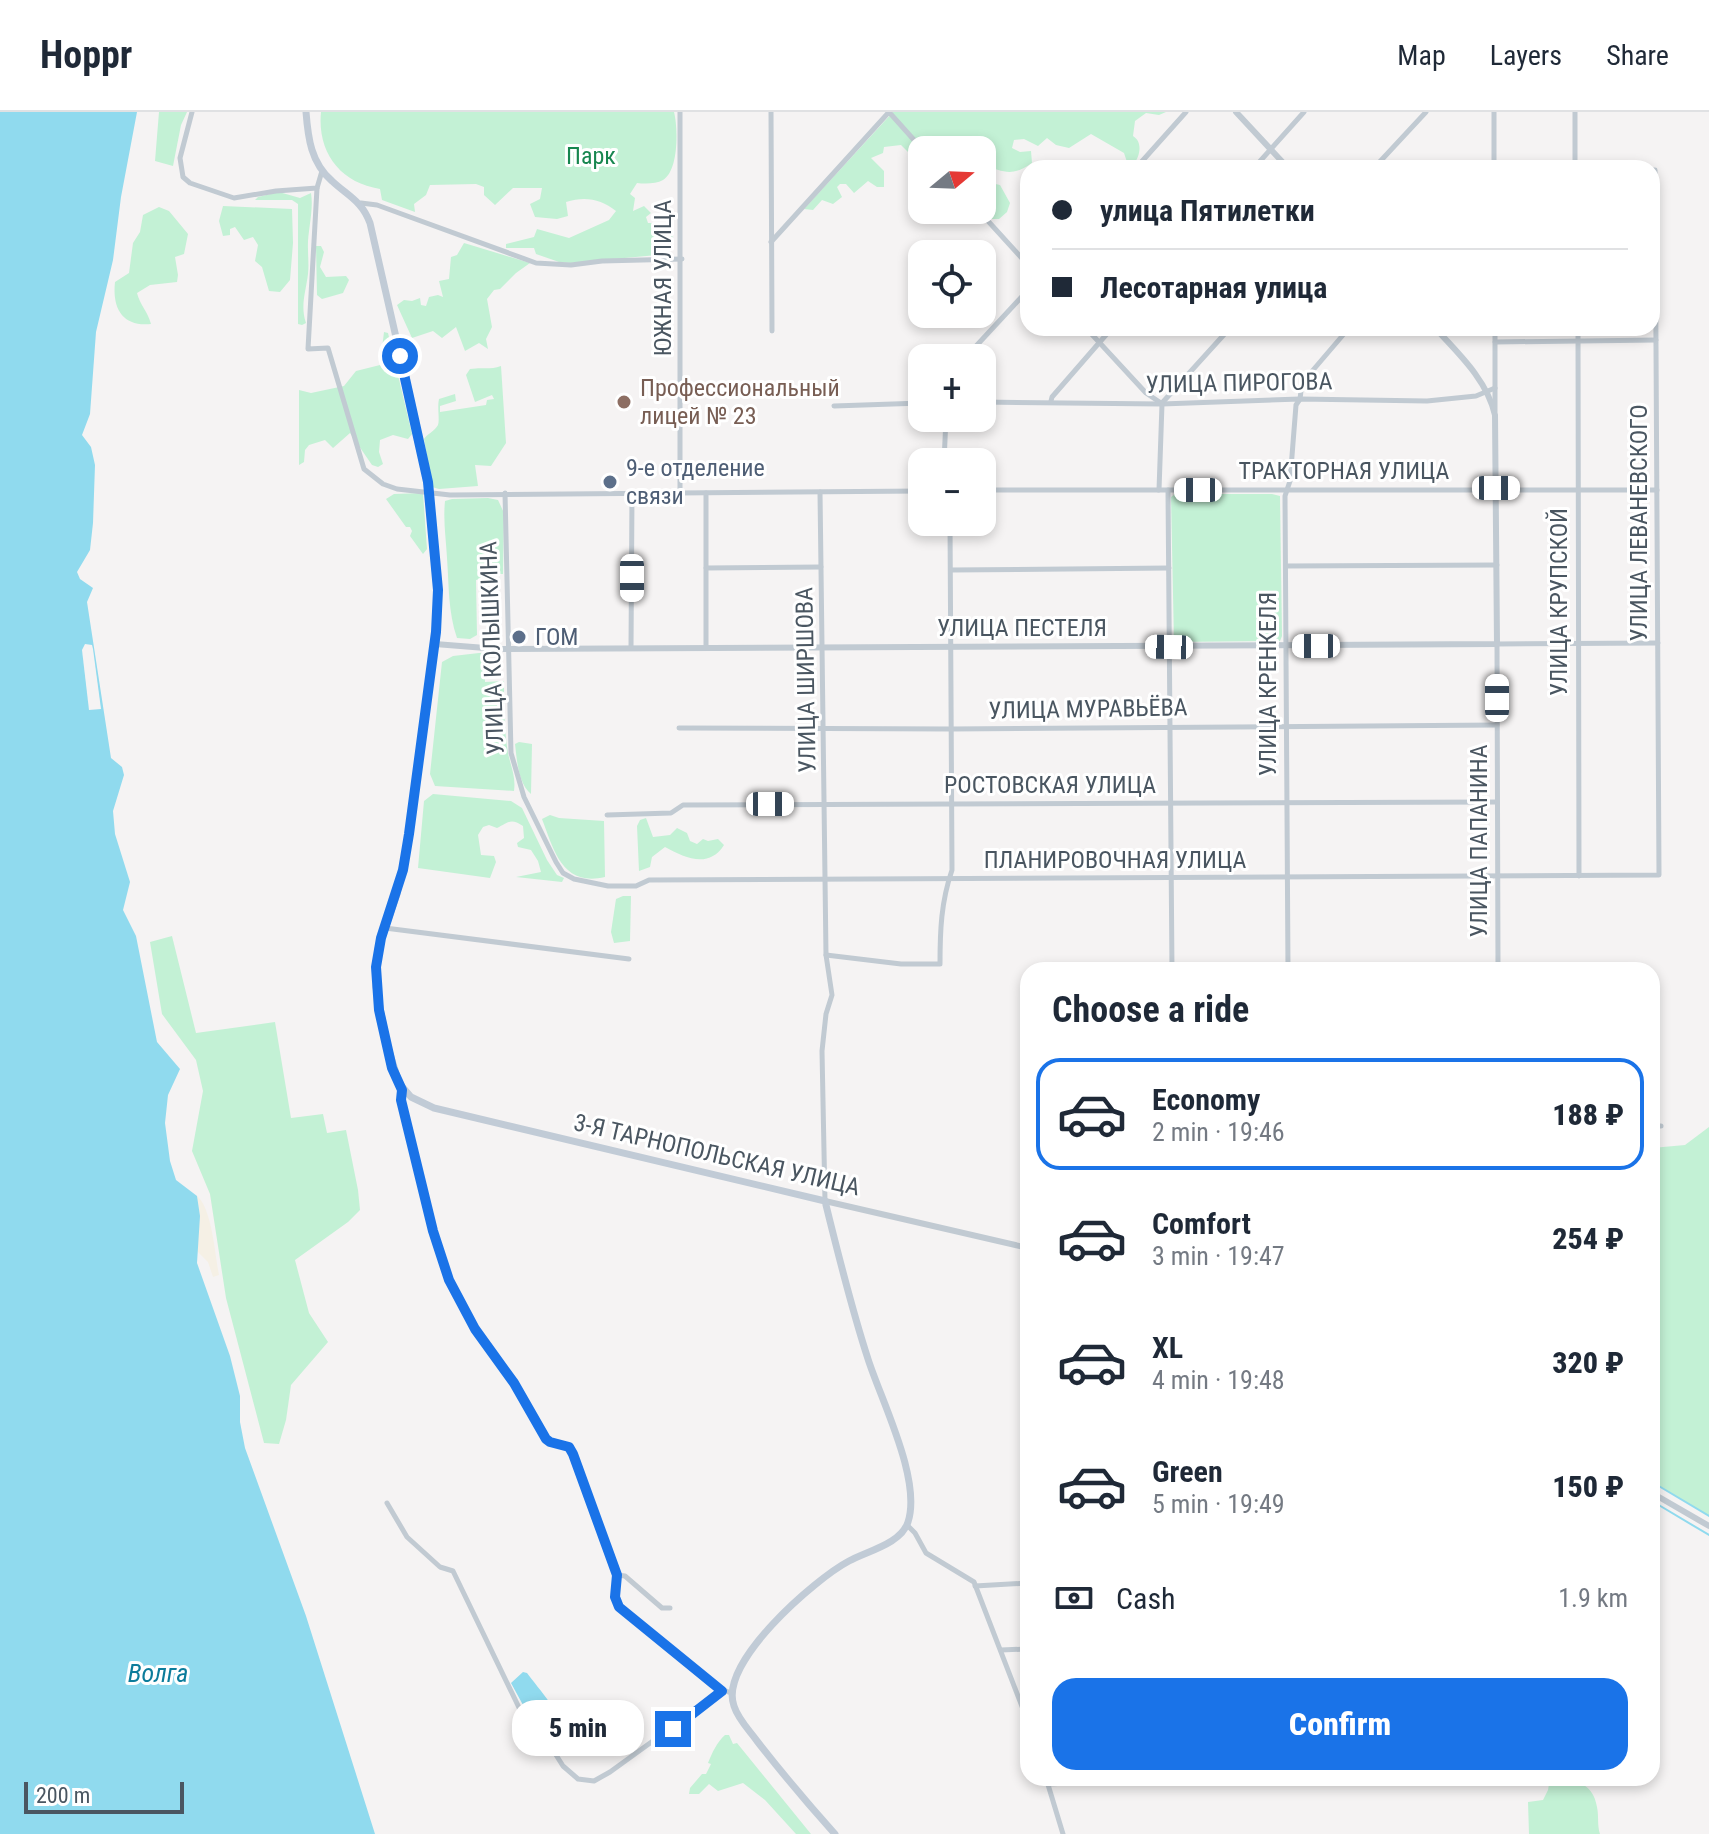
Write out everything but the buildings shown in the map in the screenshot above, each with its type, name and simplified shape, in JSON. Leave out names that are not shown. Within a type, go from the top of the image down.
[{"type":"main road","points":[[306,112],[311,149],[322,171],[361,203],[371,230],[429,491],[438,590],[435,644],[408,843],[397,894],[376,958],[377,999],[392,1068],[402,1090]]},
{"type":"main road","name":"3-Я ТАРНОПОЛЬСКАЯ УЛИЦА","points":[[402,1090],[434,1108],[825,1201]]},
{"type":"main road","points":[[825,1201],[869,1361],[899,1444],[911,1505],[907,1525],[892,1540],[847,1562],[803,1592],[775,1621],[742,1665],[727,1692],[745,1725],[835,1834]]},
{"type":"street","points":[[192,112],[180,158],[183,177],[190,183],[227,197],[241,198],[317,188]]},
{"type":"street","name":"ЮЖНАЯ УЛИЦА","points":[[680,112],[680,492]]},
{"type":"street","points":[[771,242],[889,112],[910,136]]},
{"type":"street","points":[[1143,160],[1186,112]]},
{"type":"street","points":[[1236,112],[1281,160]]},
{"type":"street","points":[[1261,160],[1304,112]]},
{"type":"street","points":[[1381,160],[1426,112]]},
{"type":"street","points":[[1494,112],[1494,160]]},
{"type":"street","points":[[1575,112],[1575,160]]},
{"type":"street","points":[[772,331],[773,114]]},
{"type":"street","points":[[322,171],[317,188],[308,349],[328,348],[364,469],[383,484],[397,489],[450,495],[908,491]]},
{"type":"street","points":[[361,203],[377,205],[536,263],[571,265],[682,259]]},
{"type":"street","points":[[991,224],[1020,256]]},
{"type":"street","points":[[978,344],[1020,299]]},
{"type":"street","points":[[1093,336],[1146,393],[1162,404]]},
{"type":"street","points":[[1051,401],[1105,336]]},
{"type":"street","points":[[1159,490],[1162,404],[1223,336]]},
{"type":"street","name":"УЛИЦА КРЕНКЕЛЯ","points":[[1288,962],[1287,489],[1296,405],[1302,383],[1342,336]]},
{"type":"street","points":[[1444,336],[1491,390]]},
{"type":"street","points":[[1491,390],[1495,336]]},
{"type":"street","name":"УЛИЦА КРУПСКОЙ","points":[[1578,336],[1579,876]]},
{"type":"street","name":"УЛИЦА ЛЕВАНЕВСКОГО","points":[[1656,336],[1659,875]]},
{"type":"street","points":[[1495,342],[1656,340]]},
{"type":"street","name":"УЛИЦА ПИРОГОВА","points":[[996,402],[1162,404],[1300,399],[1427,401],[1491,390]]},
{"type":"street","name":"УЛИЦА ПАПАНИНА","points":[[1491,390],[1495,415],[1497,565],[1498,962]]},
{"type":"street","points":[[834,406],[908,403]]},
{"type":"street","name":"ТРАКТОРНАЯ УЛИЦА","points":[[996,490],[1657,490]]},
{"type":"street","points":[[1168,490],[1172,962]]},
{"type":"street","name":"УЛИЦА ШИРШОВА","points":[[820,492],[826,955],[832,995],[826,1014],[822,1051],[825,1201]]},
{"type":"street","name":"УЛИЦА КОЛЫШКИНА","points":[[505,493],[511,753],[518,779],[556,862],[563,873],[574,879]]},
{"type":"street","points":[[631,648],[632,493]]},
{"type":"street","points":[[706,493],[706,648]]},
{"type":"street","points":[[826,955],[901,964],[940,964],[940,918],[952,870],[950,536]]},
{"type":"street","points":[[1286,566],[1497,565]]},
{"type":"street","points":[[706,568],[821,567]]},
{"type":"street","points":[[951,570],[1169,568]]},
{"type":"street","name":"УЛИЦА ПЕСТЕЛЯ","points":[[435,644],[508,649],[1658,643]]},
{"type":"street","name":"УЛИЦА МУРАВЬЁВА","points":[[679,728],[1497,725]]},
{"type":"street","name":"РОСТОВСКАЯ УЛИЦА","points":[[607,815],[671,813],[683,805],[1497,802]]},
{"type":"street","name":"ПЛАНИРОВОЧНАЯ УЛИЦА","points":[[574,879],[608,886],[636,886],[649,880],[1659,875]]},
{"type":"street","points":[[384,928],[629,959]]},
{"type":"street","points":[[387,1503],[407,1537],[440,1567],[453,1571],[525,1720],[546,1739],[563,1766],[578,1779],[594,1781],[610,1772],[727,1692],[619,1607],[615,1597],[617,1575],[569,1447],[546,1439],[514,1383],[475,1329],[449,1280],[433,1231],[401,1100],[402,1090]]},
{"type":"street","name":"3-Я ТАРНОПОЛЬСКАЯ УЛИЦА","points":[[825,1201],[1020,1246]]},
{"type":"street","points":[[1660,1498],[1709,1526]]},
{"type":"street","points":[[907,1525],[926,1553],[975,1584],[1020,1583]]},
{"type":"street","points":[[617,1575],[625,1576],[662,1608],[670,1608]]},
{"type":"street","points":[[975,1584],[1020,1699]]},
{"type":"street","points":[[1001,1650],[1020,1649]]},
{"type":"street","points":[[1049,1786],[1063,1834]]},
{"type":"green space","points":[[159,112],[187,112],[181,125],[173,166],[155,161]]},
{"type":"green space","name":"Парк","points":[[321,112],[674,112],[676,148],[672,168],[663,180],[637,183],[630,194],[635,198],[633,211],[644,206],[651,213],[646,217],[648,223],[666,223],[673,227],[672,243],[656,242],[657,255],[571,263],[536,254],[534,248],[506,248],[506,244],[534,237],[537,229],[569,238],[609,220],[616,211],[599,201],[580,199],[566,202],[568,216],[557,219],[535,217],[530,204],[540,199],[542,188],[513,188],[495,205],[484,195],[484,187],[476,184],[430,185],[426,195],[414,204],[415,212],[382,200],[380,189],[366,186],[343,173],[327,152]]},
{"type":"green space","points":[[893,112],[1166,112],[1159,115],[1146,113],[1135,121],[1133,136],[1140,149],[1136,160],[1126,160],[1124,153],[1091,134],[1069,148],[1056,145],[1047,138],[1038,146],[1024,139],[1014,140],[1012,148],[1020,152],[1031,151],[1032,160],[1020,160],[1020,169],[1013,172],[996,169],[996,136],[908,136],[908,152],[901,145],[884,147],[883,153],[871,158],[884,171],[884,187],[877,187],[868,181],[854,193],[846,184],[840,184],[837,187],[842,197],[833,204],[822,200],[813,210],[804,209]]},
{"type":"green space","points":[[996,184],[1000,185],[1010,203],[1007,212],[996,219]]},
{"type":"green space","points":[[279,192],[300,198],[311,193],[308,271],[303,305],[306,323],[302,325],[298,324],[298,204],[292,200],[255,200]]},
{"type":"green space","points":[[223,206],[292,209],[290,280],[280,292],[269,291],[262,267],[255,261],[258,245],[253,237],[244,240],[235,227],[230,229],[230,235],[223,236],[219,221]]},
{"type":"green space","points":[[159,207],[169,211],[188,234],[184,254],[175,257],[177,282],[150,285],[137,293],[151,324],[141,324],[121,314],[115,300],[115,282],[129,273],[133,243],[140,232],[143,215]]},
{"type":"green space","points":[[464,243],[530,263],[500,289],[494,290],[487,299],[492,327],[486,339],[488,349],[479,343],[465,351],[456,327],[442,338],[433,331],[412,338],[397,305],[404,300],[420,298],[421,305],[426,306],[429,297],[443,297],[439,281],[449,279],[451,257],[457,255]]},
{"type":"green space","points":[[316,246],[321,246],[324,252],[320,267],[326,277],[346,276],[349,280],[343,293],[322,299],[317,295]]},
{"type":"green space","points":[[384,332],[388,333],[412,434],[408,439],[393,435],[380,440],[379,452],[383,464],[378,467],[372,465],[350,433],[333,448],[325,440],[309,445],[305,450],[304,462],[299,465],[299,390],[311,393],[344,386],[356,371],[380,365]]},
{"type":"green space","points":[[501,366],[506,443],[491,466],[475,465],[478,486],[432,487],[424,439],[438,425],[439,399],[455,394],[456,401],[440,406],[440,412],[486,405],[487,400],[494,399],[492,395],[475,402],[466,375],[470,369]]},
{"type":"green space","points":[[423,493],[427,549],[423,554],[410,536],[410,527],[406,527],[386,499],[394,494]]},
{"type":"green space","points":[[1175,494],[1280,496],[1280,641],[1174,642],[1171,497]]},
{"type":"green space","points":[[498,500],[504,513],[503,574],[487,574],[486,578],[476,580],[477,635],[470,639],[457,638],[449,598],[445,501]]},
{"type":"green space","points":[[484,653],[485,682],[504,681],[506,735],[514,791],[435,786],[430,774],[442,662],[453,656]]},
{"type":"green space","points":[[515,744],[532,744],[531,794],[523,784],[519,771]]},
{"type":"green space","points":[[433,794],[511,801],[522,808],[547,860],[557,875],[564,878],[562,882],[516,877],[541,872],[531,850],[518,847],[517,843],[524,838],[523,826],[513,822],[497,828],[489,825],[483,827],[478,835],[481,855],[494,856],[496,862],[490,878],[418,868],[424,801]]},
{"type":"green space","points":[[550,815],[604,821],[605,877],[590,879],[569,871],[556,854],[542,819]]},
{"type":"green space","points":[[646,818],[653,837],[670,835],[677,828],[697,844],[703,839],[718,839],[724,845],[704,859],[689,858],[665,847],[652,857],[650,867],[639,871],[637,826],[640,820]]},
{"type":"green space","points":[[631,896],[630,941],[614,943],[611,932],[616,899]]},
{"type":"green space","points":[[172,936],[196,1033],[275,1022],[291,1118],[323,1114],[327,1133],[346,1130],[360,1210],[295,1260],[309,1313],[328,1342],[291,1385],[279,1444],[264,1443],[226,1298],[210,1194],[192,1151],[203,1091],[196,1060],[162,1014],[150,942]]},
{"type":"green space","points":[[1709,1127],[1709,1516],[1660,1487],[1660,1147],[1685,1145]]},
{"type":"green space","points":[[725,1735],[729,1735],[733,1744],[737,1743],[811,1834],[796,1834],[765,1800],[743,1783],[718,1791],[709,1784],[699,1794],[689,1794],[690,1788],[702,1774],[706,1774],[713,1752]]},
{"type":"green space","points":[[1549,1786],[1586,1786],[1595,1798],[1600,1834],[1529,1834],[1528,1802],[1543,1800]]},
{"type":"sand","points":[[197,1196],[206,1211],[212,1232],[219,1275],[213,1277],[208,1262],[196,1250],[200,1216]]},
{"type":"water","name":"Волга","points":[[0,112],[137,112],[113,260],[96,332],[90,414],[82,435],[91,447],[95,465],[93,523],[90,550],[77,572],[80,579],[93,588],[87,602],[111,758],[122,767],[124,775],[113,811],[115,834],[130,882],[123,910],[136,936],[157,1042],[180,1069],[168,1095],[165,1123],[170,1161],[176,1180],[197,1196],[200,1216],[197,1263],[230,1356],[240,1396],[240,1422],[245,1448],[306,1616],[375,1834],[0,1834]]},
{"type":"water","points":[[523,1672],[550,1703],[566,1735],[557,1734],[529,1716],[511,1683]]},
{"type":"pier","points":[[85,644],[92,645],[93,649],[101,709],[89,710],[82,650]]},
{"type":"waterway","points":[[1660,1487],[1709,1516]]},
{"type":"waterway","points":[[1660,1506],[1709,1535]]},
{"type":"place","name":"Профессиональный лицей № 23","points":[[624,402]]},
{"type":"place","name":"9-е отделение связи","points":[[610,482]]},
{"type":"place","name":"ГОМ","points":[[519,637]]},
{"type":"route","points":[[400,356],[429,491],[438,610],[403,870],[378,949],[375,977],[379,1010],[392,1068],[402,1090],[401,1100],[433,1231],[449,1280],[475,1329],[514,1383],[546,1439],[569,1447],[573,1454],[617,1575],[615,1597],[619,1607],[722,1691],[673,1729]]}]
